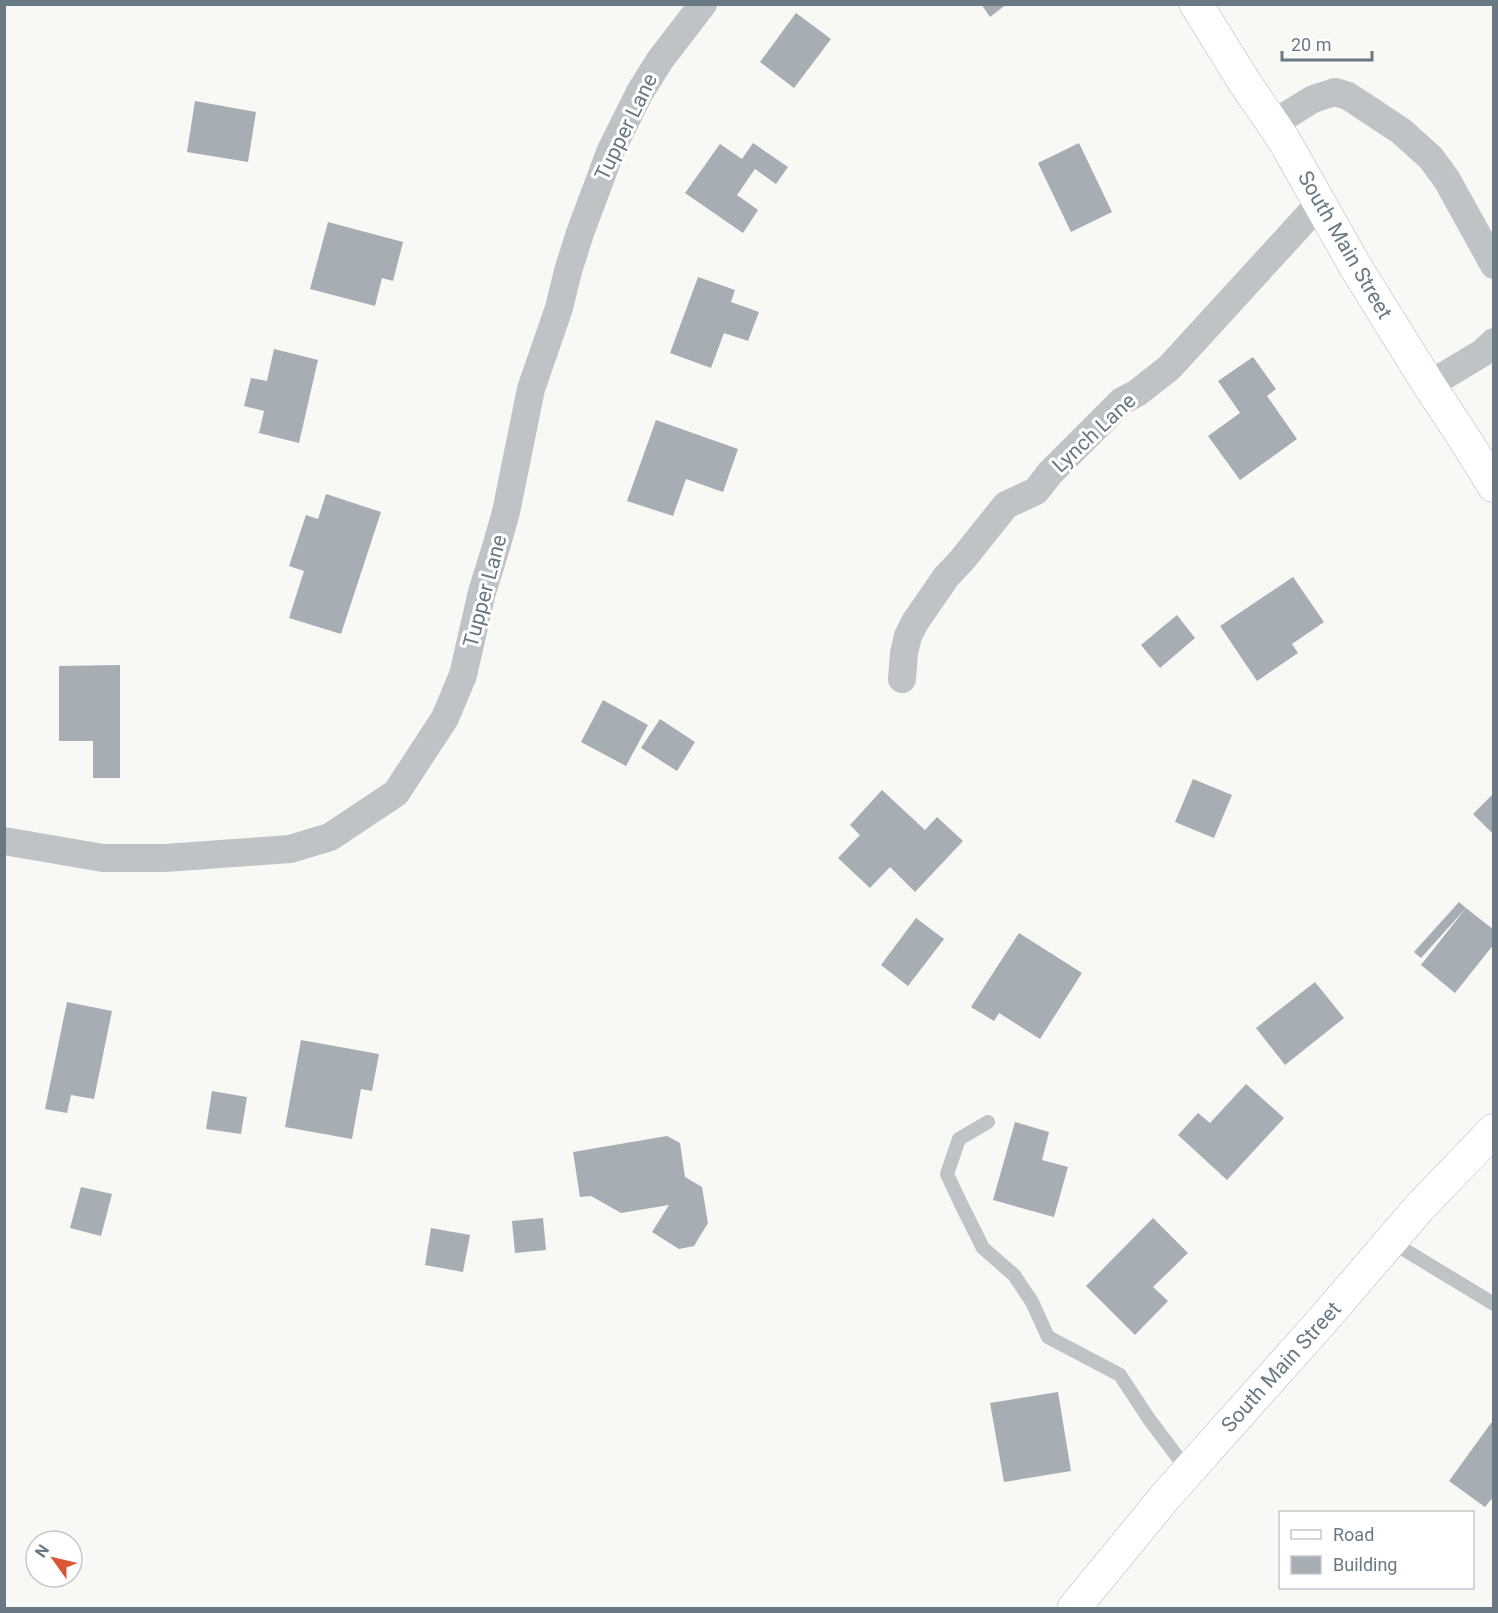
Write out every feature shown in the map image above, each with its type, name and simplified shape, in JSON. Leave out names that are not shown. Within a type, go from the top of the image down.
[{"type":"main road","name":"South Main Street","points":[[1196,4],[1273,124],[1355,266],[1494,486]]},
{"type":"main road","name":"South Main Street","points":[[1074,1608],[1188,1471],[1390,1241],[1494,1130]]},
{"type":"street","name":"Tupper Lane","points":[[4,841],[103,858],[165,858],[290,849],[330,837],[396,793],[445,718],[463,675],[482,592],[506,512],[531,389],[559,308],[577,243],[611,150],[640,92],[660,60],[703,4]]},
{"type":"street","points":[[1273,124],[1313,99],[1335,92],[1348,96],[1401,131],[1431,158],[1447,180],[1494,265]]},
{"type":"street","name":"Lynch Lane","points":[[902,679],[904,653],[908,636],[915,622],[946,576],[962,560],[1006,505],[1036,491],[1050,473],[1122,401],[1137,393],[1169,368],[1320,203]]},
{"type":"street","points":[[1429,385],[1482,353],[1494,342]]},
{"type":"lane","points":[[988,1122],[959,1139],[947,1174],[983,1248],[1014,1275],[1032,1302],[1048,1337],[1120,1375],[1188,1471]]},
{"type":"lane","points":[[1390,1241],[1494,1304]]},
{"type":"building","points":[[981,4],[1007,4],[990,17]]},
{"type":"building","points":[[796,13],[831,39],[794,88],[760,62]]},
{"type":"building","points":[[195,101],[256,112],[248,162],[187,152]]},
{"type":"building","points":[[753,143],[788,167],[776,184],[755,169],[737,195],[758,210],[743,233],[685,193],[720,144],[742,159]]},
{"type":"building","points":[[1079,143],[1112,212],[1071,232],[1038,163]]},
{"type":"building","points":[[328,222],[403,242],[393,281],[382,278],[375,306],[310,289]]},
{"type":"building","points":[[698,277],[735,290],[731,302],[759,312],[748,341],[724,333],[711,368],[670,353]]},
{"type":"building","points":[[274,349],[318,360],[299,443],[259,433],[264,411],[244,406],[251,378],[267,381]]},
{"type":"building","points":[[1253,357],[1276,389],[1267,396],[1297,439],[1240,480],[1208,436],[1240,413],[1218,381]]},
{"type":"building","points":[[656,420],[738,449],[723,492],[686,479],[673,516],[627,501]]},
{"type":"building","points":[[326,494],[381,512],[341,634],[289,618],[304,571],[289,566],[306,515],[318,519]]},
{"type":"building","points":[[1293,577],[1324,622],[1292,644],[1298,653],[1257,681],[1220,626]]},
{"type":"building","points":[[1177,615],[1195,638],[1160,668],[1141,645]]},
{"type":"building","points":[[120,665],[120,778],[93,778],[93,741],[59,741],[59,666]]},
{"type":"building","points":[[603,700],[648,725],[626,766],[581,742]]},
{"type":"building","points":[[660,719],[695,742],[677,771],[641,748]]},
{"type":"building","points":[[1193,779],[1232,795],[1214,838],[1175,822]]},
{"type":"building","points":[[882,790],[925,830],[937,817],[963,841],[915,892],[890,867],[870,888],[838,858],[860,835],[850,825]]},
{"type":"building","points":[[1494,793],[1494,835],[1473,814]]},
{"type":"building","points":[[1459,902],[1466,908],[1421,958],[1414,952]]},
{"type":"building","points":[[1466,908],[1494,930],[1494,944],[1455,993],[1421,965]]},
{"type":"building","points":[[916,918],[944,939],[908,986],[881,965]]},
{"type":"building","points":[[1019,933],[1082,973],[1040,1039],[999,1013],[994,1021],[971,1007]]},
{"type":"building","points":[[1315,982],[1344,1018],[1285,1065],[1256,1028]]},
{"type":"building","points":[[67,1002],[112,1011],[94,1099],[71,1095],[67,1113],[45,1109]]},
{"type":"building","points":[[301,1040],[379,1054],[372,1091],[361,1089],[352,1139],[285,1127]]},
{"type":"building","points":[[1246,1084],[1284,1118],[1227,1180],[1178,1135],[1198,1113],[1210,1123]]},
{"type":"building","points":[[212,1091],[247,1097],[241,1134],[206,1129]]},
{"type":"building","points":[[1015,1122],[1049,1132],[1042,1160],[1068,1167],[1054,1217],[993,1200]]},
{"type":"building","points":[[667,1136],[680,1143],[685,1177],[702,1187],[708,1223],[694,1246],[679,1249],[652,1232],[669,1205],[621,1213],[591,1196],[580,1197],[573,1152]]},
{"type":"building","points":[[81,1187],[112,1194],[101,1236],[70,1228]]},
{"type":"building","points":[[543,1218],[546,1250],[515,1253],[512,1221]]},
{"type":"building","points":[[1153,1218],[1188,1253],[1153,1287],[1168,1301],[1135,1335],[1086,1286]]},
{"type":"building","points":[[431,1228],[470,1235],[463,1272],[425,1265]]},
{"type":"building","points":[[1058,1392],[1071,1471],[1004,1482],[990,1403]]},
{"type":"building","points":[[1494,1419],[1494,1496],[1485,1507],[1449,1481]]}]
